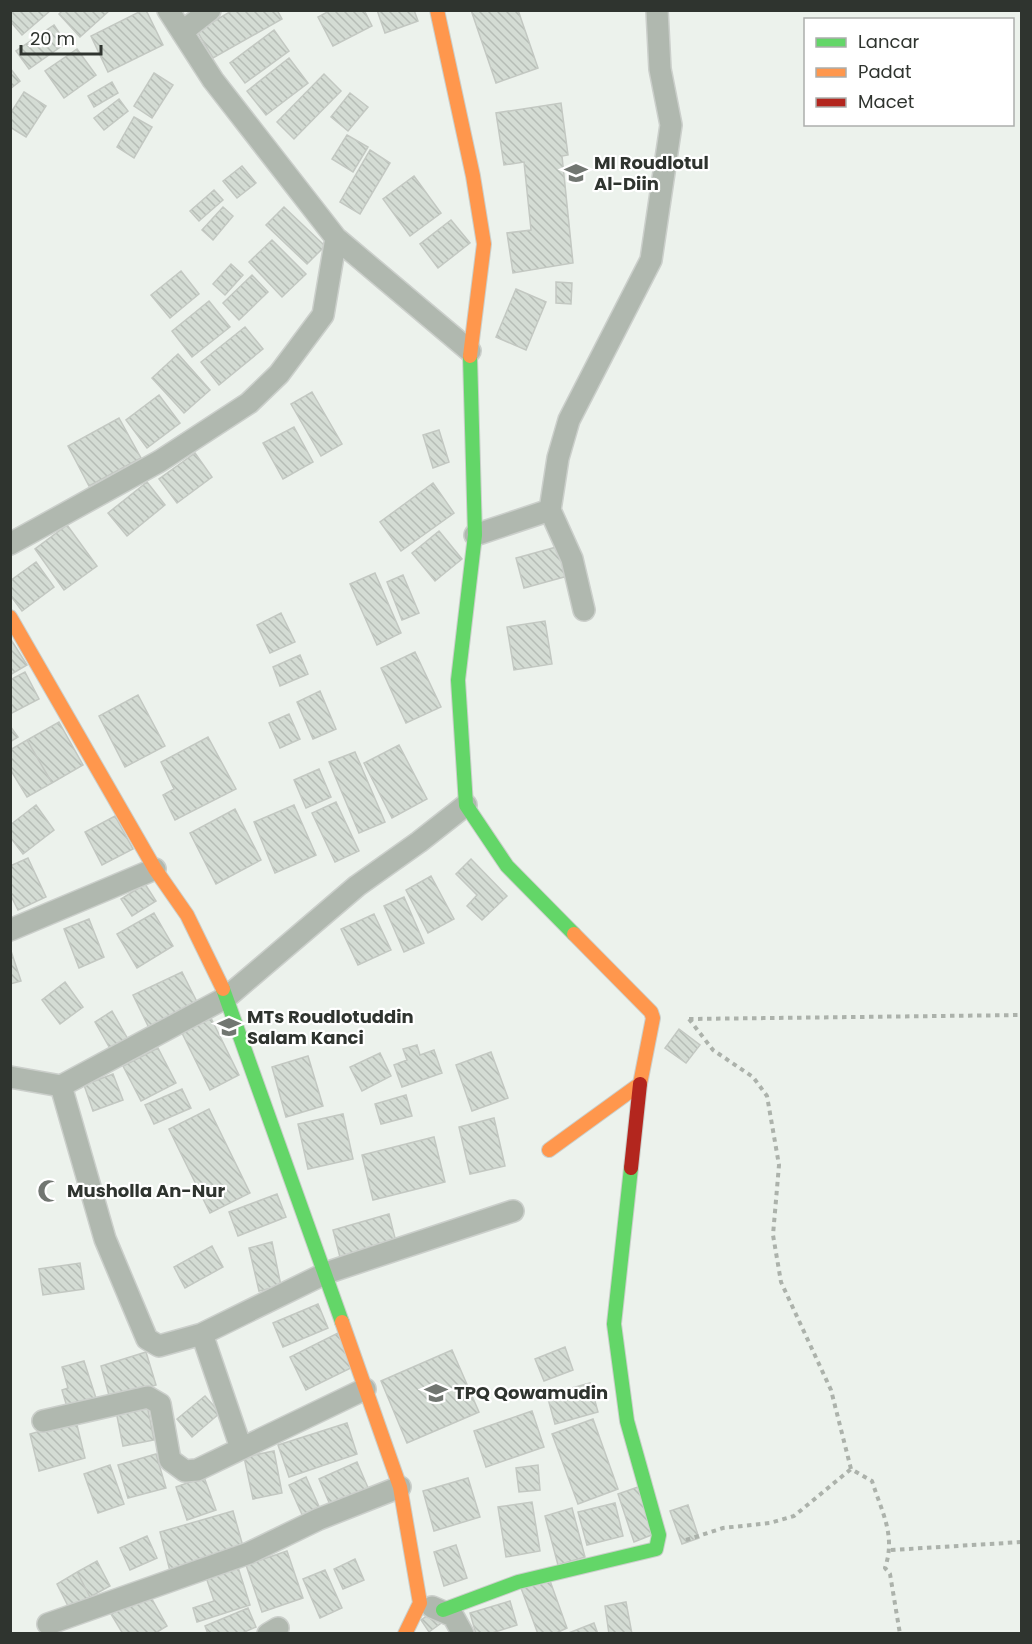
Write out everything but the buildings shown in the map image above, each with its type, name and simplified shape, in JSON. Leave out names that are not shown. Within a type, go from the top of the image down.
[{"type":"street","points":[[168,10],[213,80],[336,238],[470,351]]},
{"type":"street","points":[[182,32],[210,10]]},
{"type":"street","points":[[437,10],[473,176],[484,244],[470,351],[475,535],[459,680],[466,805],[507,866],[651,1012],[653,1025],[640,1084],[614,1324],[627,1421],[659,1535],[656,1549],[513,1583],[473,1595],[443,1610]]},
{"type":"street","points":[[584,610],[572,559],[550,510],[558,458],[569,420],[651,260],[671,124],[660,69],[657,10]]},
{"type":"street","points":[[10,544],[160,461],[249,404],[279,374],[322,315],[336,238]]},
{"type":"street","points":[[475,535],[550,510]]},
{"type":"street","points":[[10,617],[155,868],[187,915],[227,997],[400,1487],[420,1604],[405,1634]]},
{"type":"street","points":[[10,1077],[61,1086],[227,997],[357,886],[466,805]]},
{"type":"street","points":[[10,930],[155,868]]},
{"type":"street","points":[[549,1149],[640,1084]]},
{"type":"street","points":[[61,1086],[105,1239],[147,1339],[159,1346],[202,1334],[326,1273],[513,1211]]},
{"type":"street","points":[[202,1334],[241,1448]]},
{"type":"street","points":[[43,1421],[148,1397],[160,1404],[170,1460],[176,1467],[185,1471],[197,1470],[365,1389]]},
{"type":"street","points":[[48,1624],[249,1553],[319,1519],[400,1487]]},
{"type":"street","points":[[420,1604],[443,1610],[453,1616],[463,1634]]},
{"type":"path","points":[[900,1634],[890,1574],[885,1568],[891,1550],[889,1532],[872,1481],[851,1469],[831,1390],[781,1282],[773,1235],[779,1165],[767,1096],[753,1077],[713,1050],[689,1018],[1022,1015]]},
{"type":"path","points":[[656,1549],[723,1528],[771,1523],[794,1516],[851,1469]]},
{"type":"path","points":[[891,1550],[1022,1542]]},
{"type":"traffic: fast","points":[[470,356],[475,535],[458,680],[466,805],[507,866],[574,934]]},
{"type":"traffic: fast","points":[[223,989],[342,1322]]},
{"type":"traffic: fast","points":[[443,1610],[518,1582],[656,1549],[659,1535],[627,1421],[614,1324],[631,1168]]},
{"type":"traffic: slow","points":[[437,10],[473,176],[484,244],[470,356]]},
{"type":"traffic: slow","points":[[10,617],[155,869],[187,915],[223,989]]},
{"type":"traffic: slow","points":[[549,1150],[640,1084],[653,1018],[651,1012],[574,934]]},
{"type":"traffic: slow","points":[[342,1322],[400,1487],[420,1603],[405,1634]]},
{"type":"traffic: jam","points":[[631,1168],[640,1084]]},
{"type":"place","name":"MI Roudlotul Al-Diin","points":[[576,173]]},
{"type":"place","name":"MTs Roudlotuddin Salam Kanci","points":[[229,1027]]},
{"type":"place","name":"Musholla An-Nur","points":[[49,1191]]},
{"type":"place","name":"TPQ Qowamudin","points":[[436,1393]]}]
